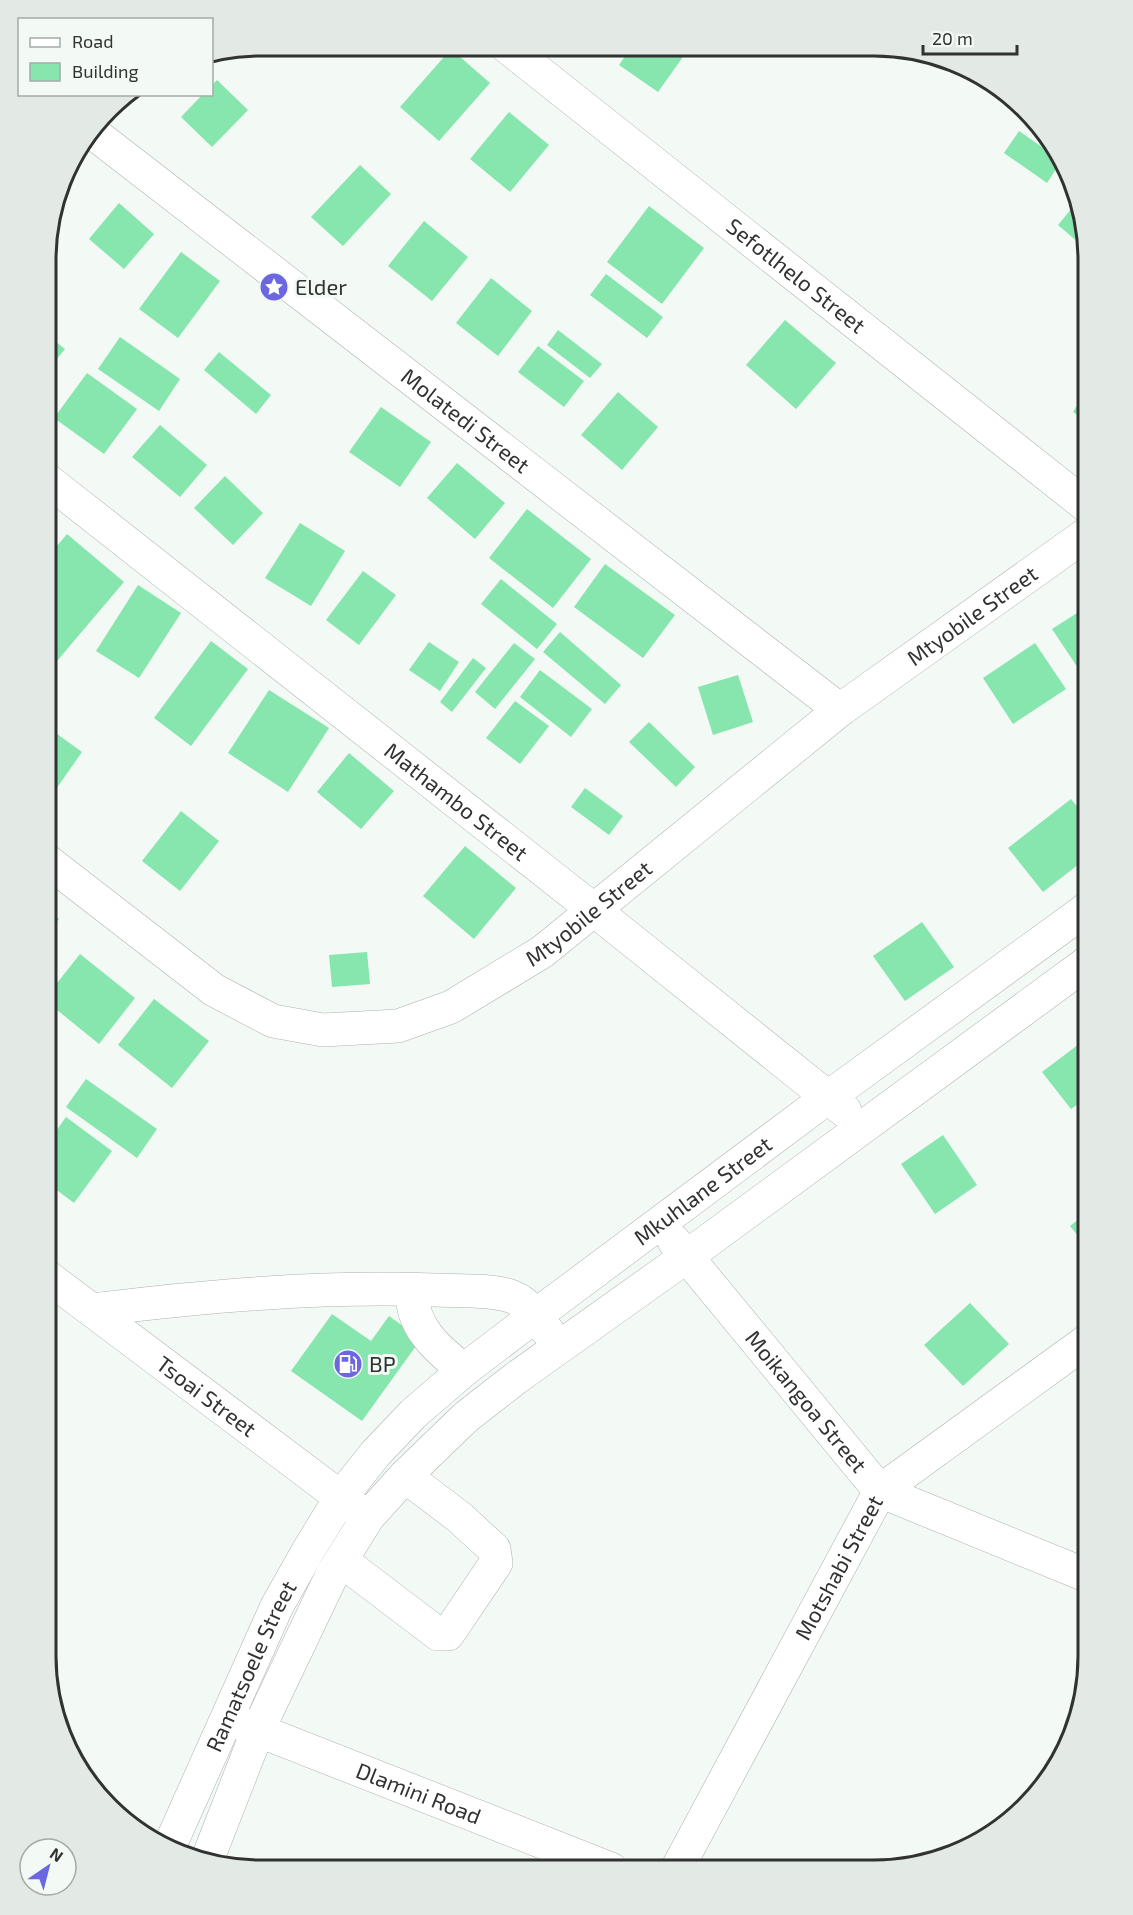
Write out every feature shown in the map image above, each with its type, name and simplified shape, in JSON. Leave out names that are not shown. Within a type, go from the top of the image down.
[{"type":"street","name":"Sefotlhelo Street","points":[[519,56],[1078,499]]},
{"type":"street","name":"Molatedi Street","points":[[97,136],[840,710]]},
{"type":"street","name":"Mathambo Street","points":[[56,487],[865,1126]]},
{"type":"street","name":"Mtyobile Street","points":[[56,868],[214,990],[273,1021],[323,1030],[398,1026],[451,1007],[542,952],[840,710],[1078,540]]},
{"type":"street","name":"Mkuhlane Street","points":[[341,1497],[375,1454],[413,1414],[464,1370],[827,1098],[1078,916]]},
{"type":"street","name":"Mkuhlane Street","points":[[368,1517],[405,1476],[466,1417],[516,1378],[686,1257],[1077,970]]},
{"type":"street","name":"Moikangoa Street","points":[[660,1223],[880,1491],[1077,1572]]},
{"type":"street","name":"Tsoai Street","points":[[56,1283],[368,1517]]},
{"type":"street","points":[[413,1290],[412,1305],[422,1328],[448,1358],[464,1370]]},
{"type":"street","points":[[92,1310],[249,1294],[413,1290],[481,1292],[511,1296],[525,1304],[561,1346]]},
{"type":"street","name":"Motshabi Street","points":[[682,1860],[880,1491],[1077,1348]]},
{"type":"street","points":[[342,1561],[438,1634],[448,1634],[496,1563],[494,1548],[459,1517],[405,1476]]},
{"type":"street","name":"Ramatsoele Street","points":[[173,1839],[277,1606],[341,1497]]},
{"type":"street","name":"Ramatsoele Street","points":[[210,1854],[258,1730],[302,1635],[332,1575],[368,1517]]},
{"type":"street","name":"Dlamini Road","points":[[226,1718],[562,1860]]},
{"type":"building","points":[[445,56],[459,56],[490,83],[439,141],[400,107]]},
{"type":"building","points":[[625,56],[684,56],[658,92],[619,65]]},
{"type":"building","points":[[217,80],[248,110],[212,147],[181,117],[201,96],[213,96],[213,84]]},
{"type":"building","points":[[509,112],[549,145],[510,192],[470,159]]},
{"type":"building","points":[[1019,131],[1043,148],[1056,170],[1047,183],[1004,153]]},
{"type":"building","points":[[360,165],[391,194],[343,246],[311,217]]},
{"type":"building","points":[[119,203],[154,234],[124,269],[89,239]]},
{"type":"building","points":[[649,206],[704,248],[662,304],[607,262]]},
{"type":"building","points":[[1071,209],[1076,241],[1058,225]]},
{"type":"building","points":[[424,221],[468,257],[432,301],[388,266]]},
{"type":"building","points":[[181,252],[220,281],[178,338],[139,309]]},
{"type":"building","points":[[606,274],[663,317],[647,338],[590,295]]},
{"type":"building","points":[[491,278],[532,311],[498,356],[456,323]]},
{"type":"building","points":[[785,320],[836,363],[796,409],[746,365]]},
{"type":"building","points":[[558,330],[602,364],[590,378],[547,345]]},
{"type":"building","points":[[120,337],[180,379],[159,411],[98,369]]},
{"type":"building","points":[[56,342],[65,349],[56,360]]},
{"type":"building","points":[[538,346],[584,381],[564,407],[518,372]]},
{"type":"building","points":[[219,352],[271,395],[256,414],[204,370]]},
{"type":"building","points":[[87,373],[137,409],[104,454],[56,419],[56,415]]},
{"type":"building","points":[[618,392],[658,427],[622,470],[581,435]]},
{"type":"building","points":[[1078,404],[1078,415],[1073,412]]},
{"type":"building","points":[[381,407],[431,442],[400,487],[349,452]]},
{"type":"building","points":[[160,425],[207,465],[180,497],[132,457]]},
{"type":"building","points":[[457,463],[505,503],[475,539],[427,498]]},
{"type":"building","points":[[225,476],[263,513],[233,545],[194,508]]},
{"type":"building","points":[[527,509],[591,559],[553,608],[489,558]]},
{"type":"building","points":[[300,523],[345,551],[311,606],[265,578]]},
{"type":"building","points":[[67,534],[124,582],[57,661],[56,660],[56,547]]},
{"type":"building","points":[[605,564],[675,615],[643,658],[574,607]]},
{"type":"building","points":[[363,571],[396,595],[359,645],[326,620]]},
{"type":"building","points":[[501,579],[557,624],[537,649],[481,604]]},
{"type":"building","points":[[138,585],[181,613],[139,678],[96,651]]},
{"type":"building","points":[[1078,613],[1078,668],[1052,629]]},
{"type":"building","points":[[560,632],[621,685],[605,704],[543,652]]},
{"type":"building","points":[[211,641],[248,669],[191,746],[154,718]]},
{"type":"building","points":[[429,642],[459,662],[440,691],[409,670]]},
{"type":"building","points":[[514,643],[535,659],[495,709],[475,692]]},
{"type":"building","points":[[1035,643],[1066,689],[1013,724],[983,678]]},
{"type":"building","points":[[473,658],[486,668],[452,712],[440,702]]},
{"type":"building","points":[[540,670],[592,709],[571,737],[520,697]]},
{"type":"building","points":[[738,675],[753,722],[713,735],[698,687]]},
{"type":"building","points":[[269,690],[329,728],[288,792],[228,753]]},
{"type":"building","points":[[515,701],[549,726],[520,764],[486,738]]},
{"type":"building","points":[[649,722],[695,767],[676,787],[629,742]]},
{"type":"building","points":[[56,733],[82,752],[56,789]]},
{"type":"building","points":[[349,753],[394,791],[361,829],[317,792]]},
{"type":"building","points":[[585,788],[623,816],[609,835],[571,807]]},
{"type":"building","points":[[1071,799],[1078,807],[1078,865],[1043,892],[1008,848]]},
{"type":"building","points":[[181,811],[219,841],[180,891],[142,861]]},
{"type":"building","points":[[465,846],[516,888],[474,939],[423,896]]},
{"type":"building","points":[[922,922],[954,967],[905,1001],[873,956]]},
{"type":"building","points":[[367,952],[370,984],[332,987],[329,955]]},
{"type":"building","points":[[80,954],[135,998],[99,1044],[56,1009],[56,984]]},
{"type":"building","points":[[154,999],[209,1041],[172,1088],[118,1045]]},
{"type":"building","points":[[1077,1045],[1077,1104],[1071,1109],[1042,1072]]},
{"type":"building","points":[[86,1079],[157,1129],[137,1158],[66,1107]]},
{"type":"building","points":[[66,1117],[112,1151],[74,1203],[56,1190],[56,1131]]},
{"type":"building","points":[[943,1135],[977,1185],[935,1214],[901,1164]]},
{"type":"building","points":[[1077,1220],[1077,1235],[1070,1226]]},
{"type":"building","points":[[970,1303],[1009,1344],[963,1386],[924,1345]]},
{"type":"building","points":[[332,1314],[371,1341],[389,1316],[421,1339],[362,1421],[291,1371]]},
{"type":"place","name":"Elder","points":[[274,287]]},
{"type":"place","name":"BP","points":[[348,1364]]}]
